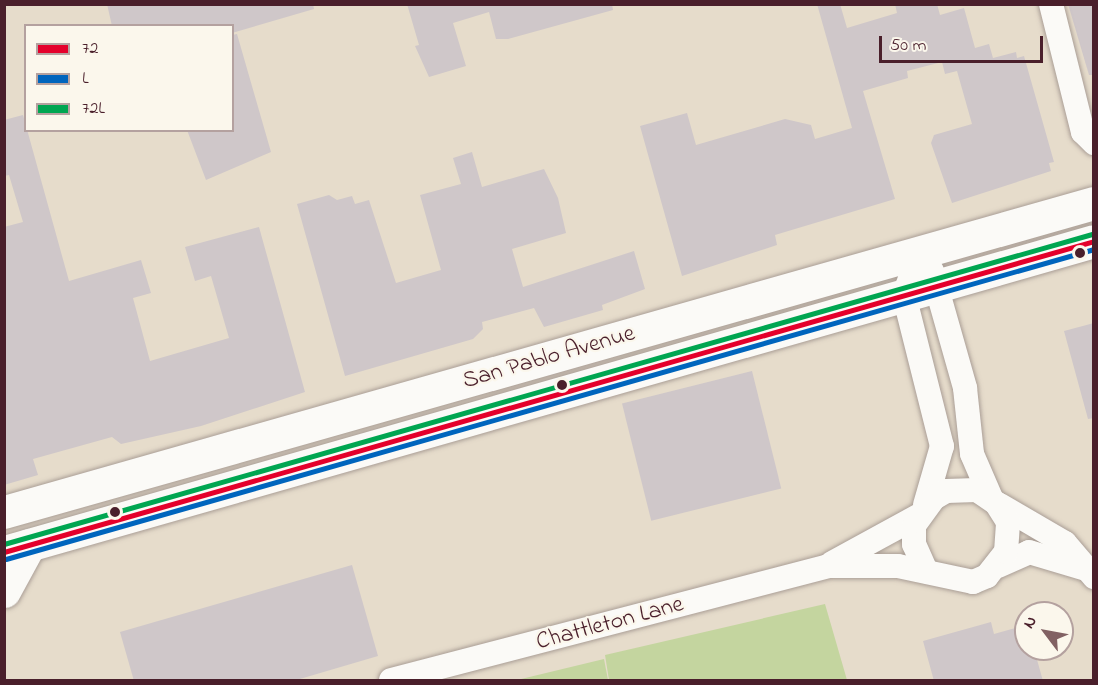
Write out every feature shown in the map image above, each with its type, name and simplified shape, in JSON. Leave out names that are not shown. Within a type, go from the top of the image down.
[{"type":"main road","name":"San Pablo Avenue","points":[[4,512],[1094,203]]},
{"type":"main road","name":"San Pablo Avenue","points":[[17,549],[1094,241]]},
{"type":"main road","points":[[250,482],[254,468],[344,433],[363,411]]},
{"type":"main road","points":[[4,591],[17,549]]},
{"type":"street","points":[[1051,4],[1083,132],[1094,143]]},
{"type":"street","points":[[920,251],[940,285],[965,388],[972,454],[1010,535],[998,566]]},
{"type":"street","points":[[920,251],[904,295],[942,446],[914,544],[926,571],[973,582],[998,566],[1029,552],[1092,574]]},
{"type":"street","points":[[922,512],[946,491],[960,488],[994,500],[1065,543],[1092,574]]},
{"type":"street","name":"Chattleton Lane","points":[[391,681],[828,566],[922,512]]},
{"type":"street","name":"Chattleton Lane","points":[[828,566],[926,571]]},
{"type":"green space","points":[[825,604],[847,680],[609,680],[605,655]]},
{"type":"green space","points":[[604,659],[608,680],[517,680]]},
{"type":"building","points":[[107,4],[313,4],[314,9],[234,32],[234,24],[112,24]]},
{"type":"building","points":[[407,4],[612,4],[613,10],[508,39],[496,39],[489,12],[453,23],[466,66],[429,77],[415,46],[419,45]]},
{"type":"building","points":[[817,4],[840,4],[847,28],[897,13],[895,4],[937,4],[940,15],[964,8],[975,48],[989,44],[993,58],[1016,52],[1017,58],[1024,56],[1054,162],[1049,163],[1051,171],[952,203],[931,143],[934,135],[972,124],[957,71],[945,74],[942,62],[907,71],[908,78],[863,91],[895,199],[775,235],[777,245],[682,276],[640,126],[687,113],[696,145],[785,119],[811,125],[815,139],[852,128]]},
{"type":"building","points":[[1068,4],[1094,4],[1094,75],[1089,75]]},
{"type":"building","points":[[237,34],[271,152],[206,180],[188,132],[234,132],[234,35]]},
{"type":"building","points":[[23,115],[24,132],[28,132],[69,281],[141,260],[151,293],[133,298],[150,361],[229,338],[211,276],[195,281],[185,247],[259,227],[305,392],[201,426],[121,444],[112,437],[33,459],[38,475],[4,485],[4,227],[23,222],[9,175],[4,176],[4,120]]},
{"type":"building","points":[[472,152],[482,187],[544,169],[558,198],[566,233],[512,249],[523,287],[634,251],[645,289],[602,305],[603,310],[544,327],[534,308],[482,322],[483,329],[473,339],[345,376],[297,204],[329,195],[337,200],[352,196],[355,204],[369,200],[396,283],[441,270],[420,195],[461,184],[453,158]]},
{"type":"building","points":[[1094,323],[1094,418],[1088,419],[1064,331]]},
{"type":"building","points":[[752,371],[781,488],[651,521],[622,403]]},
{"type":"building","points":[[352,565],[378,656],[293,681],[134,681],[120,632]]},
{"type":"building","points":[[991,622],[994,634],[1014,628],[1014,661],[1037,661],[1043,681],[934,681],[923,641]]},
{"type":"transit line","name":"72L","points":[[4,544],[1092,234]]},
{"type":"transit line","name":"72","points":[[4,552],[1094,241]]},
{"type":"transit line","name":"L","points":[[6,559],[1094,249]]}]
